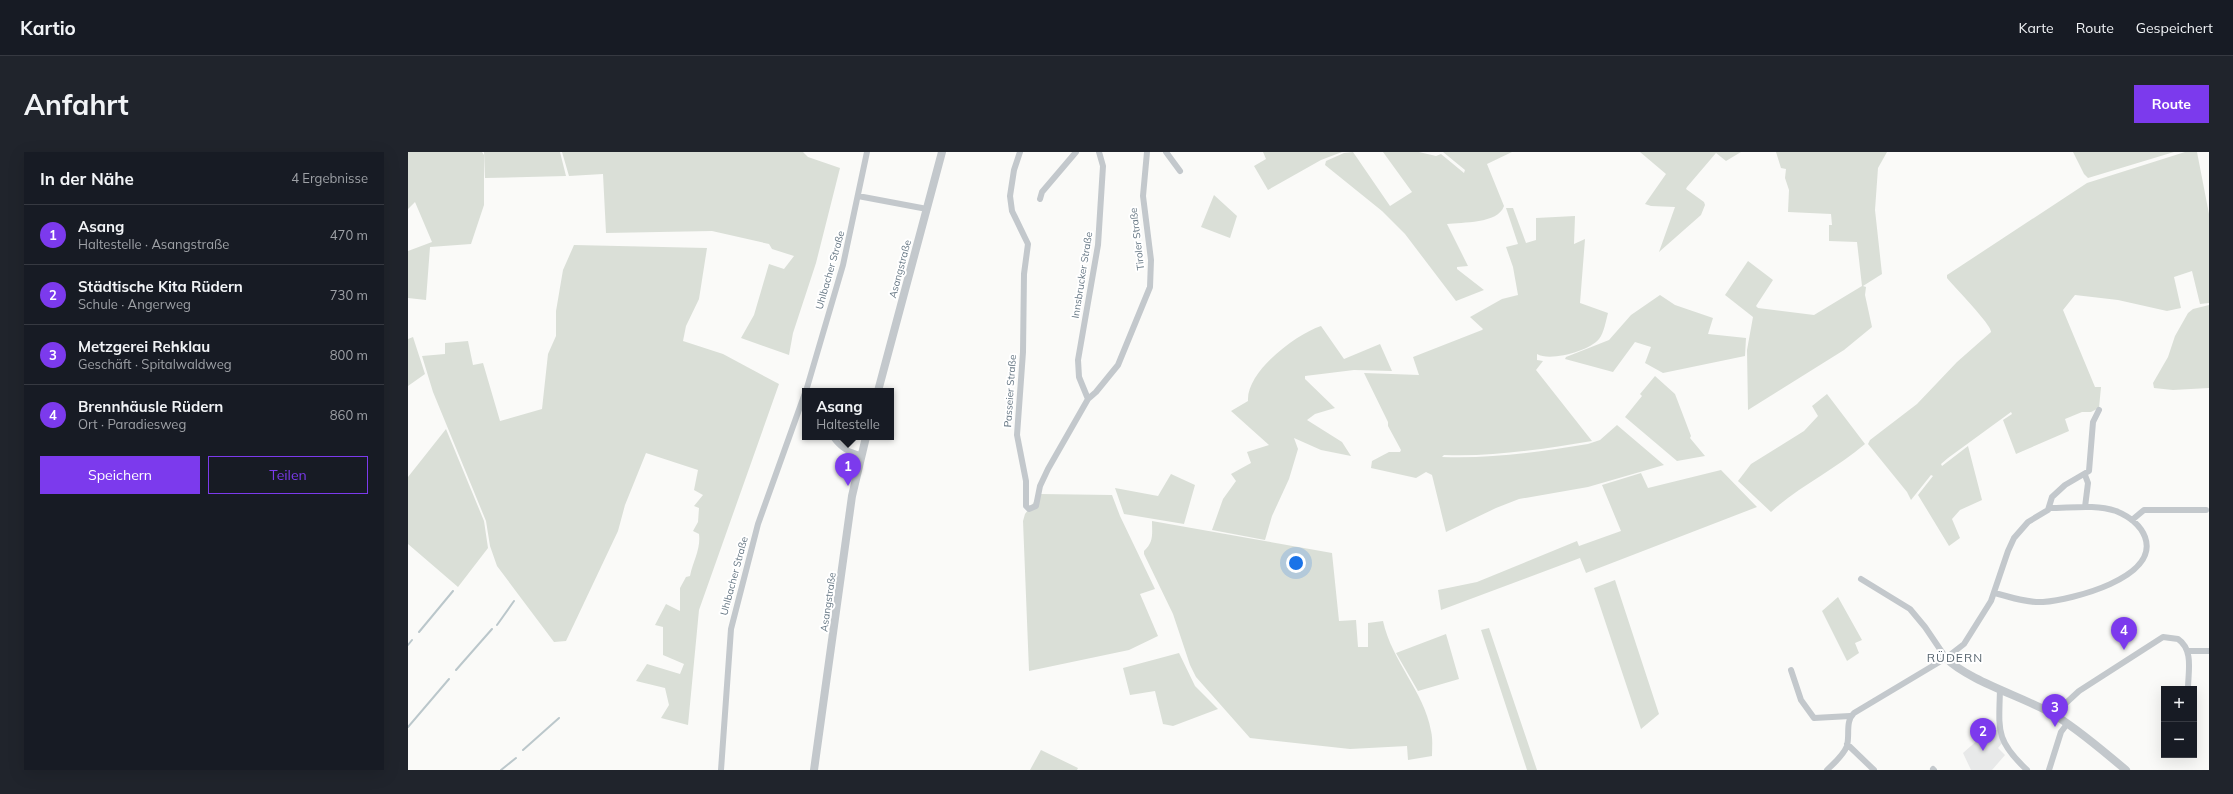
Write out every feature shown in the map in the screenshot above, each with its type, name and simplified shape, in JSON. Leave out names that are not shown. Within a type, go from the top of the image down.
[{"type":"street","name":"Uhlbacher Straße","points":[[807,388],[843,265],[867,152]]},
{"type":"street","name":"Asangstraße","points":[[879,388],[942,152]]},
{"type":"street","name":"Passeier Straße","points":[[1020,152],[1014,170],[1010,196],[1012,211],[1028,244],[1024,274],[1023,352],[1018,435],[1026,479],[1026,505],[1028,508],[1036,506],[1040,486],[1048,469],[1088,399],[1096,392],[1118,365]]},
{"type":"street","points":[[1040,199],[1042,192],[1076,152]]},
{"type":"street","name":"Innsbrucker Straße","points":[[1088,399],[1079,377],[1078,360],[1098,245],[1103,166],[1099,152]]},
{"type":"street","name":"Tiroler Straße","points":[[1118,365],[1142,310],[1151,281],[1151,260],[1143,196],[1147,152]]},
{"type":"street","points":[[1166,152],[1180,171]]},
{"type":"street","points":[[858,196],[927,209]]},
{"type":"street","name":"Uhlbacher Straße","points":[[721,770],[731,629],[758,524],[802,402]]},
{"type":"street","points":[[1791,670],[1801,700],[1814,718],[1850,716],[1868,703],[1946,658],[1961,647],[1972,634],[1995,592],[2008,551],[2014,538],[2028,522],[2047,511],[2051,498],[2062,488],[2085,475],[2091,468],[2093,424],[2099,410]]},
{"type":"street","points":[[835,440],[840,447],[851,453],[861,455]]},
{"type":"street","name":"Asangstraße","points":[[814,770],[852,496],[865,440]]},
{"type":"street","points":[[2084,508],[2088,483],[2085,475]]},
{"type":"street","points":[[1995,592],[2018,599],[2043,602],[2067,599],[2123,579],[2139,564],[2146,549],[2143,532],[2132,520],[2114,511],[2084,508],[2049,508]]},
{"type":"street","points":[[2132,520],[2144,510],[2206,510]]},
{"type":"street","points":[[1861,579],[1895,598],[1914,614],[1946,658],[1954,665],[2059,717],[2126,770]]},
{"type":"street","points":[[2059,717],[2066,702],[2079,691],[2159,638],[2168,636],[2176,638],[2182,642],[2187,651],[2189,661],[2188,686]]},
{"type":"street","points":[[2187,651],[2209,651]]},
{"type":"street","points":[[2000,689],[2001,737],[2009,751],[2027,770]]},
{"type":"street","points":[[1827,770],[1842,755],[1847,744],[1850,716]]},
{"type":"street","points":[[2049,770],[2061,732],[2067,724]]},
{"type":"street","points":[[1847,744],[1874,770]]},
{"type":"shaded area","points":[[408,152],[482,152],[484,155],[484,205],[471,244],[430,247],[426,300],[408,298],[408,251],[432,242],[415,202],[408,209]]},
{"type":"shaded area","points":[[484,152],[560,152],[566,176],[485,178]]},
{"type":"shaded area","points":[[562,152],[803,152],[808,157],[840,168],[816,263],[793,333],[789,355],[741,338],[754,315],[769,264],[784,269],[794,256],[772,249],[769,244],[712,231],[606,233],[603,174],[569,176]]},
{"type":"shaded area","points":[[1263,152],[1342,152],[1321,160],[1268,190],[1254,166],[1266,159]]},
{"type":"shaded area","points":[[1353,152],[1390,206],[1412,192],[1383,152],[1419,152],[1436,156],[1441,154],[1464,173],[1465,170],[1443,152],[1512,152],[1487,164],[1504,206],[1500,212],[1495,216],[1479,221],[1447,224],[1468,266],[1457,267],[1457,269],[1484,290],[1456,301],[1405,234],[1382,211],[1325,165],[1326,161],[1344,153]]},
{"type":"shaded area","points":[[1640,152],[1741,152],[1726,161],[1716,153],[1687,187],[1686,189],[1704,202],[1705,205],[1701,215],[1659,252],[1675,207],[1651,206],[1645,204],[1666,174]]},
{"type":"shaded area","points":[[1776,152],[1887,152],[1878,168],[1875,210],[1882,274],[1863,286],[1866,287],[1865,295],[1872,327],[1844,350],[1748,410],[1747,350],[1753,317],[1725,295],[1748,261],[1773,280],[1756,306],[1758,308],[1814,315],[1862,286],[1857,242],[1829,241],[1829,225],[1832,225],[1831,214],[1788,212],[1789,190],[1785,178],[1786,169],[1781,168]]},
{"type":"shaded area","points":[[2073,152],[2174,152],[2088,178],[2084,174]]},
{"type":"shaded area","points":[[2185,152],[2197,152],[2209,214],[2209,303],[2200,304],[2192,271],[2174,277],[2181,308],[2167,311],[2118,300],[2075,295],[2063,310],[2095,387],[2101,387],[2099,408],[2091,412],[2082,412],[2065,419],[2069,431],[2016,454],[2003,420],[2012,414],[2011,412],[1941,464],[1942,466],[1968,446],[1982,500],[1960,510],[1952,519],[1960,538],[1949,546],[1918,495],[1933,476],[1931,475],[1911,500],[1907,492],[1868,444],[1870,440],[1917,404],[1957,362],[1991,332],[1986,322],[1947,278],[1947,275],[2087,183]]},
{"type":"shaded area","points":[[1214,195],[1237,216],[1230,238],[1201,227]]},
{"type":"shaded area","points":[[1506,208],[1513,208],[1526,243],[1536,240],[1536,218],[1575,216],[1574,244],[1585,239],[1580,303],[1608,313],[1604,330],[1599,339],[1587,348],[1560,356],[1551,357],[1537,354],[1537,360],[1543,361],[1536,370],[1592,441],[1518,452],[1481,455],[1444,455],[1442,457],[1479,457],[1515,454],[1588,444],[1600,440],[1617,425],[1664,465],[1588,487],[1519,499],[1496,508],[1446,532],[1432,475],[1426,472],[1416,478],[1371,468],[1372,461],[1389,452],[1400,452],[1401,450],[1388,426],[1388,422],[1364,373],[1419,375],[1413,357],[1482,330],[1483,329],[1470,317],[1502,299],[1518,295],[1513,267],[1506,247],[1518,244]]},
{"type":"shaded area","points":[[574,245],[707,248],[699,299],[686,326],[683,341],[723,354],[779,384],[699,610],[688,725],[661,718],[669,705],[665,688],[636,681],[647,664],[680,674],[684,664],[663,655],[663,627],[655,625],[666,604],[680,611],[680,588],[686,577],[690,576],[698,550],[699,534],[693,531],[698,522],[699,508],[694,506],[703,495],[694,490],[698,470],[646,453],[625,505],[618,531],[566,641],[554,642],[497,566],[490,546],[486,521],[433,392],[422,356],[445,354],[445,343],[468,341],[473,365],[483,363],[500,421],[542,409],[548,354],[556,336],[556,311],[563,270]]},
{"type":"shaded area","points":[[1660,295],[1675,305],[1713,318],[1708,334],[1746,338],[1745,356],[1663,373],[1645,363],[1651,347],[1635,342],[1613,372],[1565,359],[1566,357],[1609,340],[1631,315]]},
{"type":"shaded area","points":[[2209,305],[2209,388],[2173,390],[2154,388],[2153,383],[2168,357],[2175,336],[2188,313],[2193,309]]},
{"type":"shaded area","points":[[1321,326],[1344,359],[1380,344],[1392,371],[1354,370],[1305,376],[1305,379],[1335,408],[1315,414],[1307,420],[1342,442],[1351,456],[1321,450],[1294,438],[1298,449],[1289,479],[1272,516],[1265,540],[1212,530],[1223,499],[1236,481],[1231,474],[1251,463],[1247,452],[1269,445],[1231,411],[1248,401],[1250,390],[1255,378],[1274,356],[1299,337]]},
{"type":"shaded area","points":[[413,337],[425,374],[408,386],[408,339]]},
{"type":"shaded area","points":[[1655,376],[1675,394],[1691,436],[1690,438],[1705,456],[1677,461],[1625,417],[1642,396],[1640,394]]},
{"type":"shaded area","points":[[1827,394],[1865,444],[1842,462],[1793,494],[1771,512],[1738,481],[1751,464],[1804,431],[1818,416],[1812,406]]},
{"type":"shaded area","points":[[446,429],[484,521],[488,548],[458,587],[408,544],[408,477]]},
{"type":"shaded area","points":[[1721,470],[1757,507],[1586,573],[1580,558],[1441,610],[1438,590],[1477,582],[1577,541],[1579,546],[1621,531],[1602,485],[1641,473],[1648,488]]},
{"type":"shaded area","points":[[1171,474],[1195,485],[1184,524],[1124,514],[1115,488],[1158,496]]},
{"type":"shaded area","points":[[1040,494],[1112,495],[1120,516],[1155,589],[1140,594],[1158,636],[1129,650],[1029,671],[1023,521],[1025,514]]},
{"type":"shaded area","points":[[1152,521],[1332,553],[1339,621],[1356,620],[1358,647],[1368,647],[1368,623],[1383,621],[1393,650],[1415,689],[1427,716],[1432,737],[1432,756],[1408,760],[1407,746],[1350,749],[1250,738],[1196,677],[1190,665],[1173,614],[1144,554],[1144,551],[1151,541]]},
{"type":"shaded area","points":[[1615,580],[1659,714],[1641,729],[1594,588]]},
{"type":"shaded area","points":[[1838,597],[1862,640],[1855,643],[1859,653],[1847,661],[1822,611]]},
{"type":"shaded area","points":[[1489,628],[1537,770],[1527,770],[1481,630]]},
{"type":"shaded area","points":[[1446,634],[1459,679],[1418,691],[1396,653]]},
{"type":"shaded area","points":[[1179,653],[1195,686],[1218,709],[1173,726],[1163,724],[1155,691],[1130,695],[1123,668]]},
{"type":"shaded area","points":[[1989,730],[1998,730],[2002,743],[1998,748],[2005,755],[1992,770],[1971,770],[1963,753]]},
{"type":"shaded area","points":[[1041,750],[1078,768],[1077,770],[1030,770]]},
{"type":"waterway","points":[[419,632],[453,591]]},
{"type":"waterway","points":[[497,625],[514,601]]},
{"type":"waterway","points":[[456,670],[492,629]]},
{"type":"waterway","points":[[408,645],[412,640]]},
{"type":"waterway","points":[[408,727],[449,679]]},
{"type":"waterway","points":[[523,750],[559,718]]},
{"type":"waterway","points":[[501,770],[516,758]]},
{"type":"place","name":"Asang","points":[[848,486]]},
{"type":"place","name":"Brennhäusle Rüdern","points":[[2124,650]]},
{"type":"place","name":"Metzgerei Rehklau","points":[[2055,727]]},
{"type":"place","name":"Städtische Kita Rüdern","points":[[1983,751]]},
{"type":"district","name":"RÜDERN","points":[[1955,657]]}]
